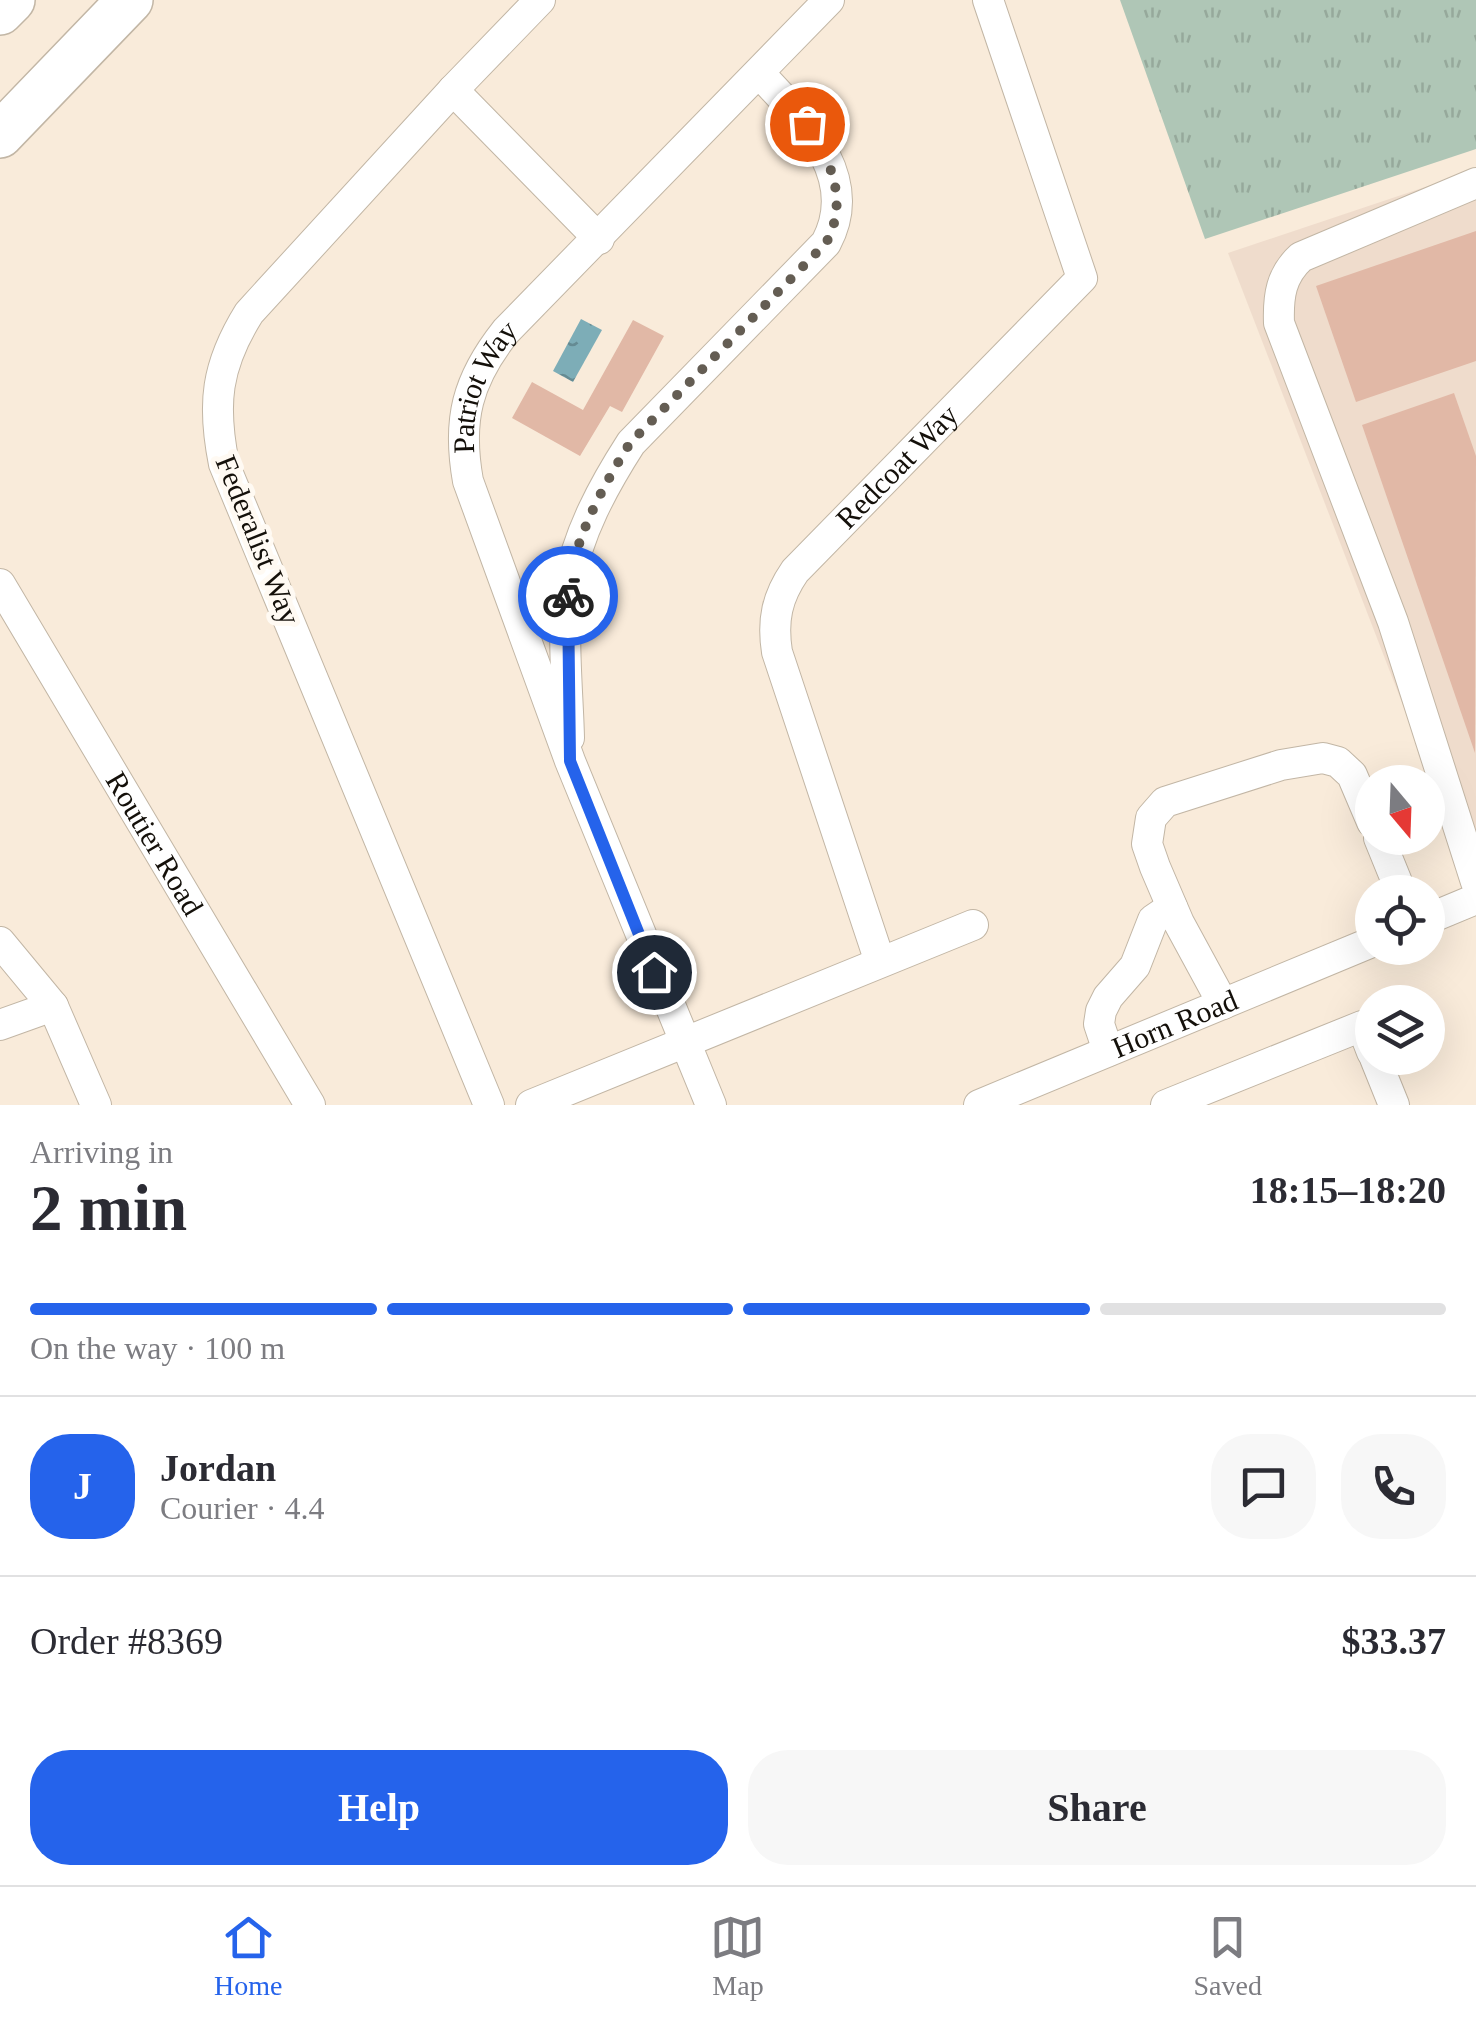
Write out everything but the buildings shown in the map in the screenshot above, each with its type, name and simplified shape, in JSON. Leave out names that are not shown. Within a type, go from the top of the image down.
[{"type":"highway","points":[[0,12],[12,0]]},
{"type":"highway","points":[[0,135],[130,0]]},
{"type":"street","name":"Federalist Way","points":[[489,1105],[224,464],[217,430],[216,395],[233,338],[248,314],[540,0]]},
{"type":"street","name":"Patriot Way","points":[[711,1105],[570,761],[468,481],[462,449],[465,411],[486,356],[506,331],[829,0]]},
{"type":"street","name":"Redcoat Way","points":[[880,962],[777,652],[773,627],[777,604],[795,571],[1082,278],[988,0]]},
{"type":"street","points":[[570,761],[569,582],[583,535],[614,469],[630,443],[826,243],[834,229],[838,206],[833,173],[822,148],[807,124],[759,74]]},
{"type":"street","points":[[453,90],[599,238]]},
{"type":"street","points":[[1476,183],[1301,257],[1282,281],[1278,303],[1279,322],[1466,818],[1476,882]]},
{"type":"street","name":"Routier Road","points":[[0,584],[297,1101]]},
{"type":"street","points":[[1223,1004],[1172,906],[1147,844],[1151,818],[1165,802],[1281,765],[1323,758],[1338,762],[1355,782]]},
{"type":"street","points":[[1445,912],[1476,899]]},
{"type":"street","points":[[1108,1051],[1099,1024],[1101,1011],[1135,966],[1152,920],[1172,906]]},
{"type":"street","points":[[531,1105],[973,925]]},
{"type":"street","points":[[0,942],[53,1006],[96,1105]]},
{"type":"street","name":"Horn Road","points":[[978,1105],[1355,949]]},
{"type":"street","points":[[0,1025],[53,1006]]},
{"type":"street","points":[[1166,1105],[1355,1029]]},
{"type":"street","points":[[1382,1075],[1394,1105]]},
{"type":"shaded area","points":[[1476,170],[1476,894],[1445,814],[1445,765],[1426,765],[1228,253]]},
{"type":"green space","points":[[1120,0],[1476,0],[1476,149],[1205,239]]},
{"type":"water","points":[[581,319],[602,330],[573,382],[553,371]]},
{"type":"way so far","points":[[568,596],[583,535],[630,443],[826,243],[834,229],[838,206],[833,173],[807,124]]},
{"type":"route","points":[[568,596],[570,761],[654,972]]}]
